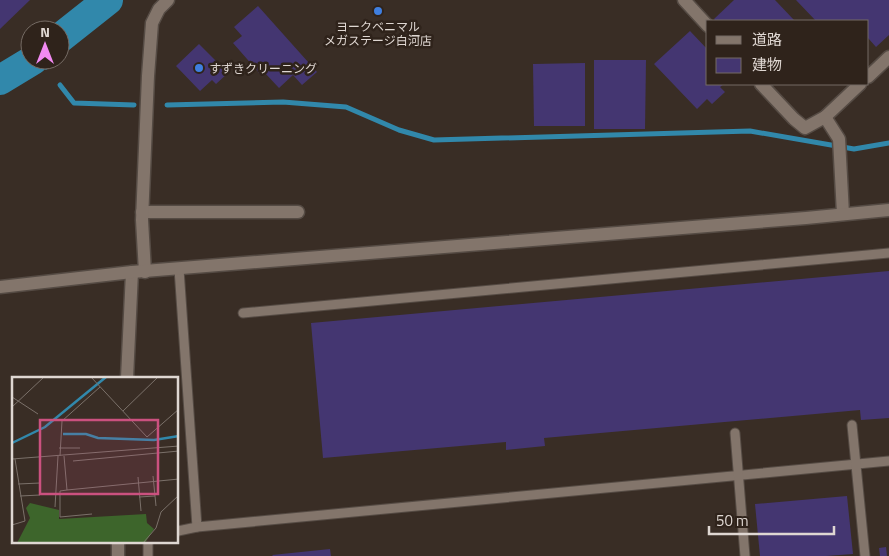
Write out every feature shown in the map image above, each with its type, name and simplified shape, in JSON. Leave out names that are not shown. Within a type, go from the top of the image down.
[{"type":"street","points":[[127,377],[139,272],[152,23],[159,9],[168,0]]},
{"type":"street","points":[[684,0],[706,24]]},
{"type":"street","points":[[869,76],[889,57]]},
{"type":"street","points":[[762,85],[805,128],[825,117],[859,85]]},
{"type":"street","points":[[825,117],[839,139],[844,214]]},
{"type":"street","points":[[0,287],[139,272],[889,210]]},
{"type":"street","points":[[142,212],[298,212]]},
{"type":"lane","points":[[243,313],[889,253]]},
{"type":"lane","points":[[179,269],[197,527]]},
{"type":"lane","points":[[852,425],[865,556]]},
{"type":"lane","points":[[735,433],[745,556]]},
{"type":"lane","points":[[179,531],[197,527],[889,462]]},
{"type":"building","points":[[0,0],[30,0],[0,29]]},
{"type":"building","points":[[734,0],[775,0],[794,20],[715,20]]},
{"type":"building","points":[[796,0],[889,0],[889,35],[876,47],[869,39],[869,20],[815,20]]},
{"type":"building","points":[[258,6],[317,72],[302,85],[293,75],[279,88],[264,72],[261,75],[233,43],[242,36],[234,27]]},
{"type":"building","points":[[690,31],[706,48],[706,85],[723,85],[720,87],[725,92],[712,104],[707,99],[697,109],[654,64]]},
{"type":"building","points":[[199,44],[228,73],[216,84],[212,80],[200,91],[176,66]]},
{"type":"building","points":[[594,60],[646,60],[645,129],[594,129]]},
{"type":"building","points":[[585,63],[585,126],[534,126],[533,64]]},
{"type":"building","points":[[889,271],[889,418],[861,420],[860,410],[544,438],[545,446],[506,450],[506,442],[323,458],[311,323]]},
{"type":"building","points":[[847,496],[853,554],[760,556],[755,504]]},
{"type":"building","points":[[886,547],[887,556],[880,556],[879,548]]},
{"type":"building","points":[[330,549],[331,556],[272,555]]},
{"type":"waterway","points":[[70,30],[108,0]]},
{"type":"waterway","points":[[0,80],[20,68]]},
{"type":"waterway","points":[[60,85],[74,103],[134,105]]},
{"type":"waterway","points":[[167,105],[283,102],[346,107],[399,130],[434,140],[750,131],[854,149],[889,143]]},
{"type":"place","name":"ヨークベニマル メガステージ白河店","points":[[378,11]]},
{"type":"place","name":"すずきクリーニング","points":[[199,68]]}]
